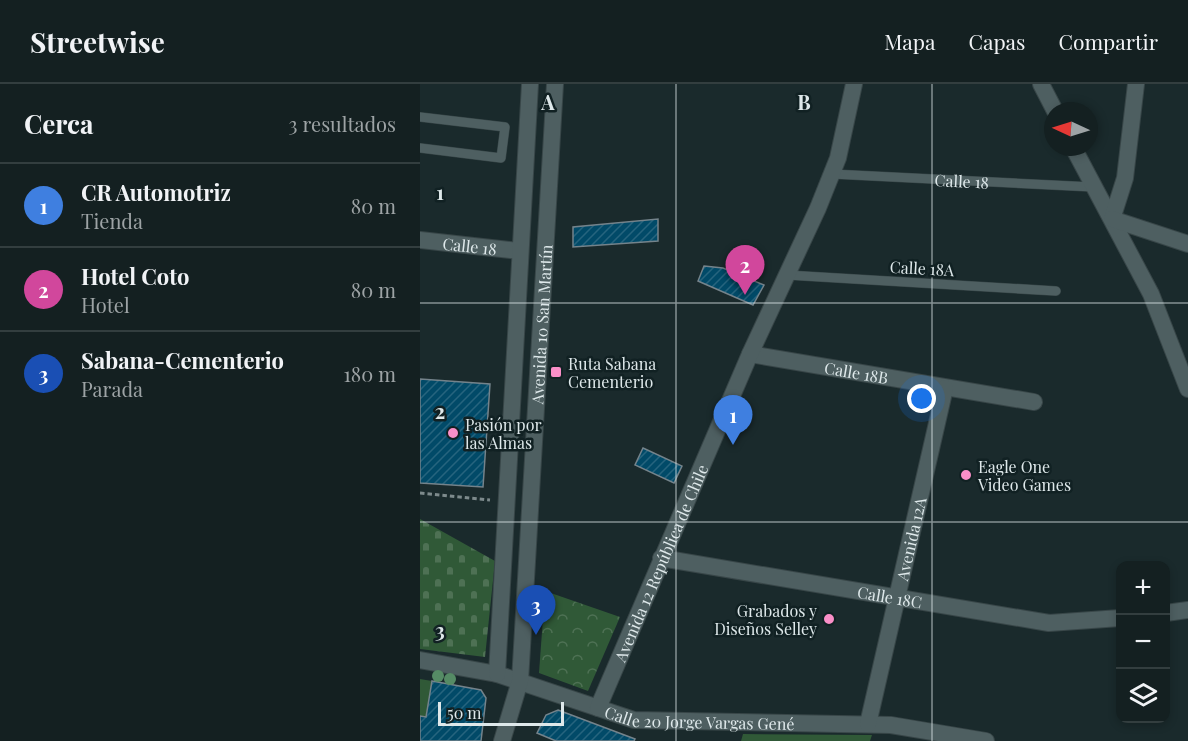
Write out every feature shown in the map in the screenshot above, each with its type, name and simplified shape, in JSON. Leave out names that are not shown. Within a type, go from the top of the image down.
[{"type":"street","name":"Avenida 10 San Martín","points":[[497,674],[530,84]]},
{"type":"street","name":"Avenida 10 San Martín","points":[[502,741],[520,681],[555,84]]},
{"type":"street","name":"Avenida 12 República de Chile","points":[[598,708],[750,354],[832,174],[854,84]]},
{"type":"street","points":[[1041,84],[1050,102]]},
{"type":"street","points":[[1112,219],[1125,178],[1136,84]]},
{"type":"street","points":[[1078,156],[1151,294],[1188,389]]},
{"type":"street","points":[[1112,219],[1188,244]]},
{"type":"street","name":"Calle 18","points":[[420,240],[519,251]]},
{"type":"street","name":"Calle 18B","points":[[750,354],[1034,402]]},
{"type":"street","name":"Avenida 12A","points":[[867,724],[898,599],[945,388]]},
{"type":"street","name":"Calle 18C","points":[[661,558],[1049,623],[1116,618]]},
{"type":"street","points":[[1170,612],[1188,610]]},
{"type":"street","name":"Calle 20 Jorge Vargas Gené","points":[[420,660],[497,674],[634,720],[867,724],[915,727],[986,741]]},
{"type":"lane","points":[[420,117],[505,127],[501,158],[420,148]]},
{"type":"lane","name":"Calle 18","points":[[832,174],[1093,187]]},
{"type":"lane","name":"Calle 18A","points":[[787,275],[1056,291]]},
{"type":"path","points":[[420,493],[507,501]]},
{"type":"green space","points":[[420,519],[495,561],[485,657],[420,649]]},
{"type":"green space","points":[[545,591],[620,617],[588,691],[539,673]]},
{"type":"green space","points":[[420,679],[432,681],[426,717],[420,716]]},
{"type":"green space","points":[[743,734],[872,735],[870,741],[741,741]]},
{"type":"building","points":[[658,219],[658,241],[573,247],[573,227]]},
{"type":"building","points":[[704,266],[723,268],[764,285],[753,305],[698,281]]},
{"type":"building","name":"Pasión por las Almas","points":[[420,379],[490,384],[483,487],[420,483]]},
{"type":"building","points":[[643,448],[682,466],[674,483],[635,465]]},
{"type":"building","points":[[432,681],[481,690],[486,698],[481,741],[420,741],[420,716],[426,717]]},
{"type":"building","points":[[558,710],[635,739],[634,741],[556,741],[537,733],[546,715]]},
{"type":"place","name":"Hotel Coto","points":[[745,295]]},
{"type":"place","name":"Ruta Sabana Cementerio","points":[[556,372]]},
{"type":"place","name":"Pasión por las Almas","points":[[453,433]]},
{"type":"place","name":"CR Automotriz","points":[[733,445]]},
{"type":"place","name":"Eagle One Video Games","points":[[966,475]]},
{"type":"place","name":"Grabados y Diseños Selley","points":[[829,619]]},
{"type":"place","name":"Sabana-Cementerio","points":[[536,635]]}]
